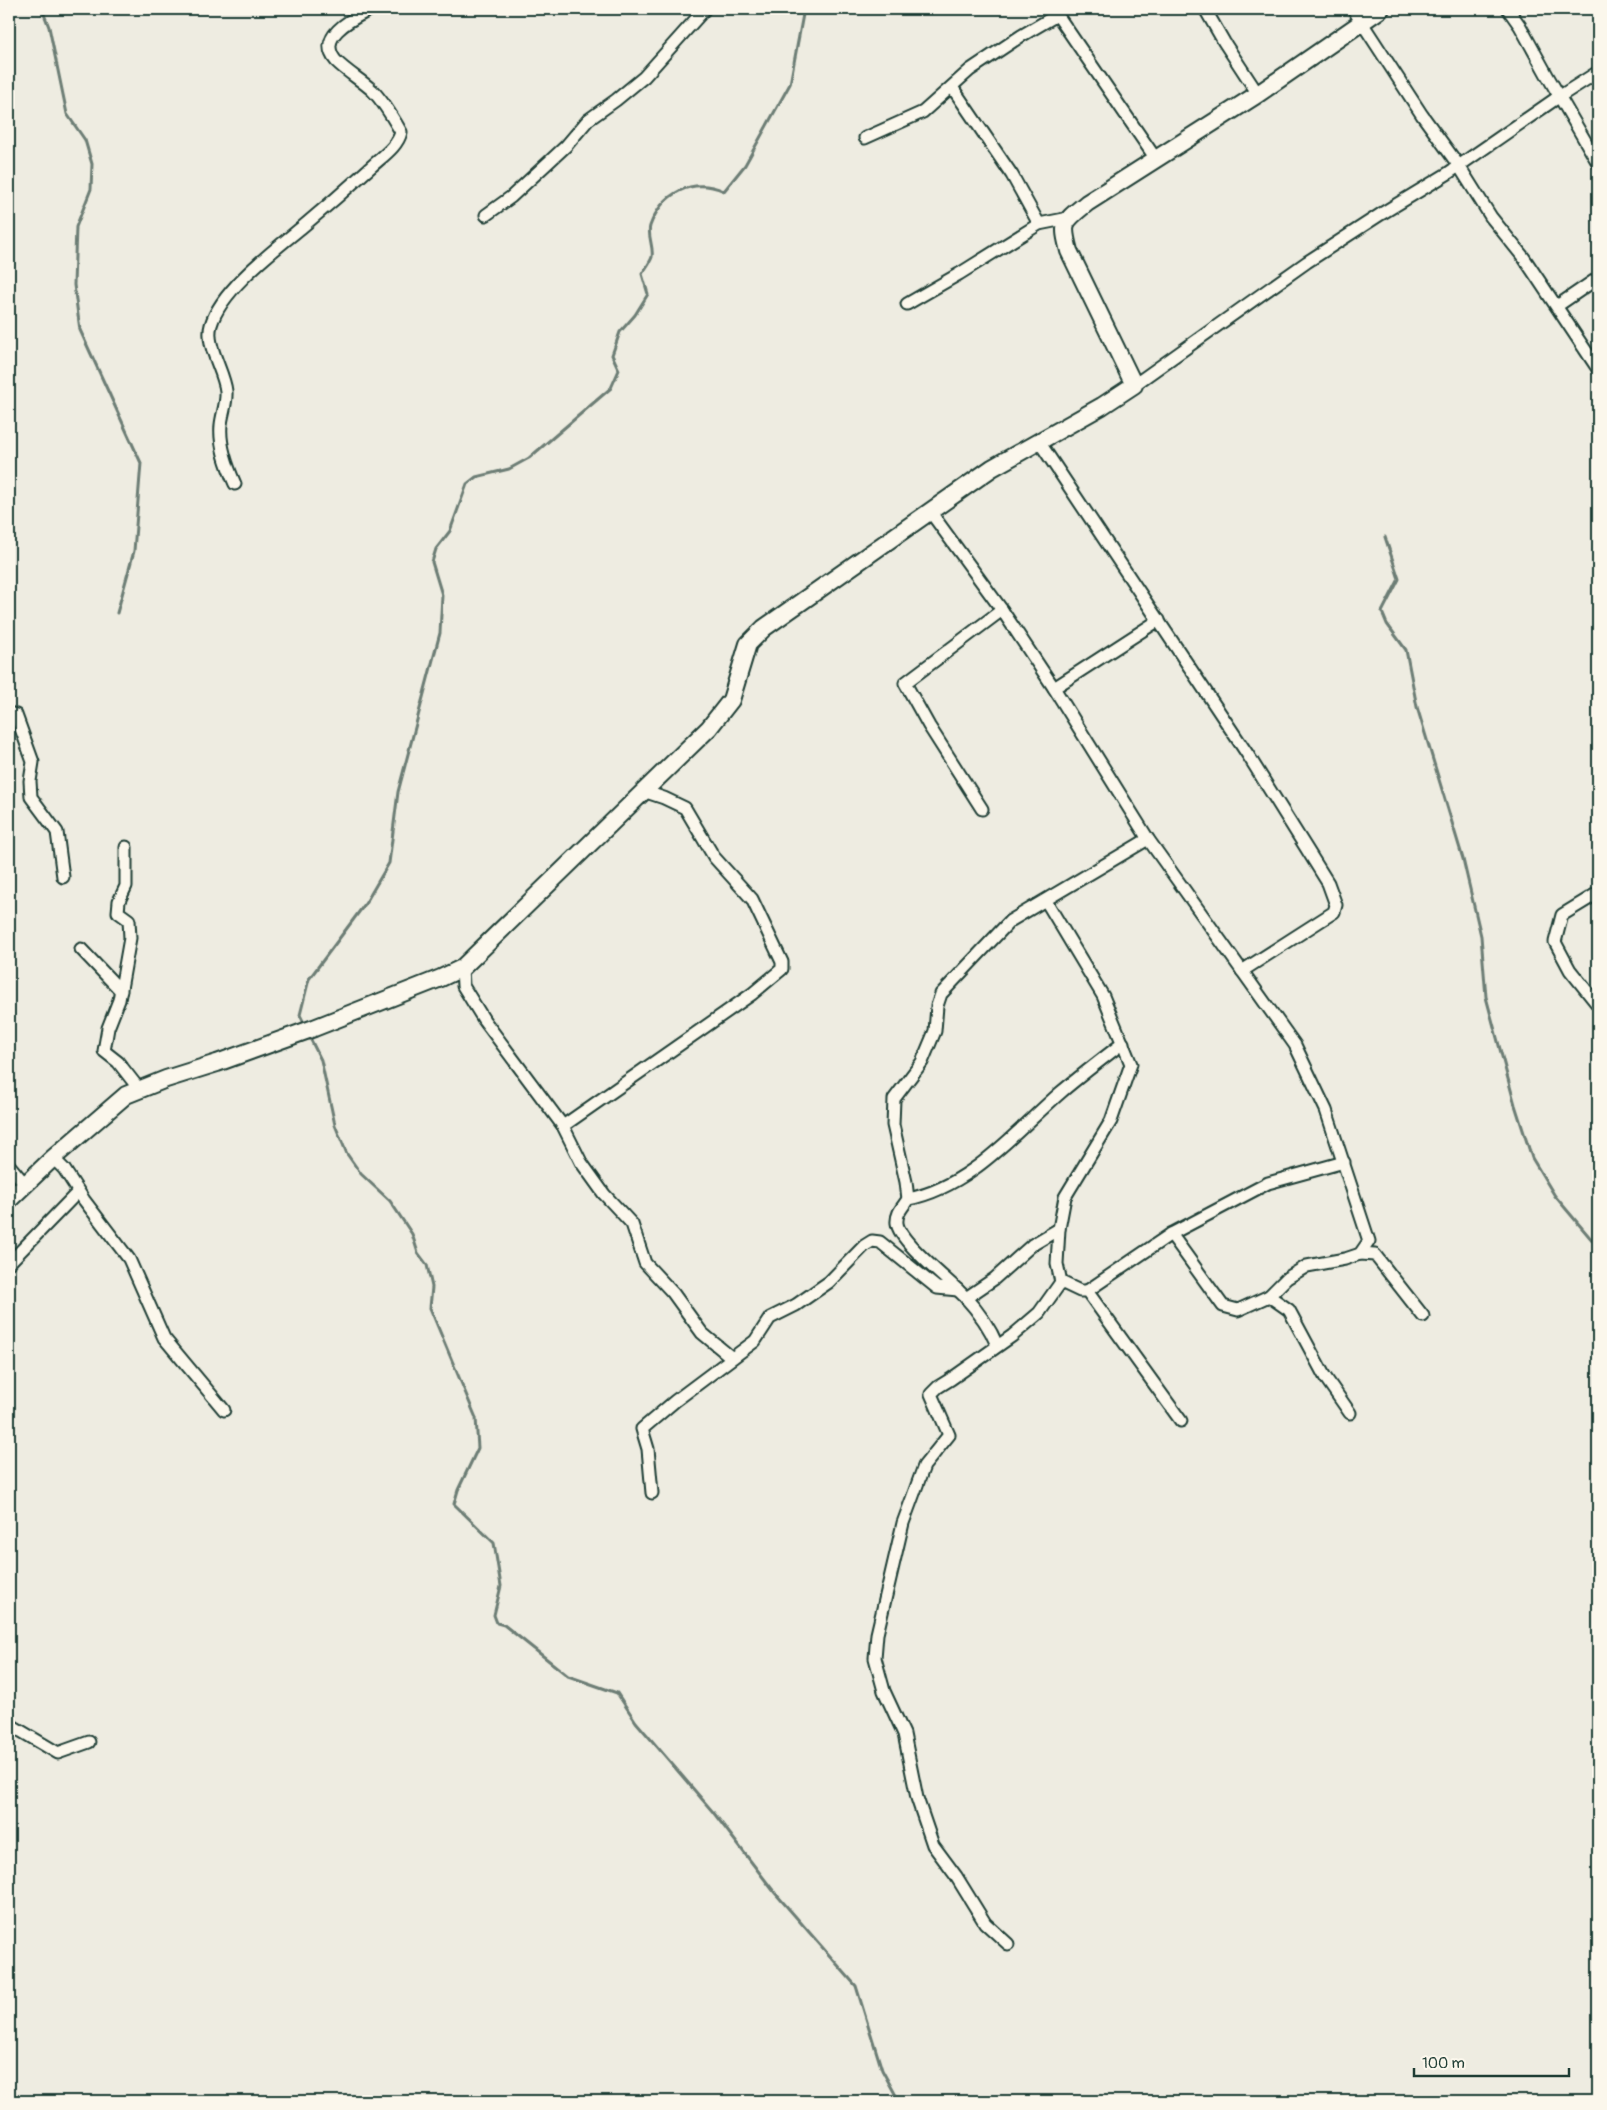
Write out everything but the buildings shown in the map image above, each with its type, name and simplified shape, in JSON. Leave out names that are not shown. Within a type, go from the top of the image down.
[{"type":"street","points":[[235,484],[226,464],[222,444],[221,425],[225,411],[226,391],[212,350],[210,326],[225,299],[255,268],[400,140],[401,132],[390,113],[373,91],[335,59],[330,45],[334,35],[344,23],[371,9]]},
{"type":"street","points":[[486,215],[511,197],[532,178],[566,146],[588,120],[644,77],[705,9]]},
{"type":"street","points":[[1205,9],[1258,94]]},
{"type":"street","points":[[907,304],[1039,224],[1069,218],[1087,204],[1258,94],[1358,15],[1381,9]]},
{"type":"street","points":[[1508,9],[1520,26],[1598,163]]},
{"type":"street","points":[[865,138],[923,112],[970,70],[1055,12],[1156,159]]},
{"type":"street","points":[[1358,15],[1422,115],[1459,166],[1491,217],[1524,258],[1598,369]]},
{"type":"street","points":[[9,1200],[53,1158],[126,1095],[307,1030],[462,968],[643,790],[709,728],[730,700],[748,644],[772,623],[929,510],[1038,440],[1102,406],[1307,262],[1459,166],[1598,72]]},
{"type":"street","points":[[952,87],[971,112],[1012,175],[1039,224]]},
{"type":"street","points":[[1069,218],[1064,230],[1069,250],[1134,385]]},
{"type":"street","points":[[1557,306],[1598,278]]},
{"type":"street","points":[[1038,440],[1159,620],[1263,779],[1328,883],[1336,905],[1334,912],[1242,971]]},
{"type":"street","points":[[929,510],[1002,610],[1054,688],[1148,839],[1295,1045],[1326,1110],[1374,1255],[1423,1316]]},
{"type":"street","points":[[982,809],[929,726],[905,682],[1002,610]]},
{"type":"street","points":[[1054,688],[1159,620]]},
{"type":"street","points":[[9,713],[16,715],[33,762],[30,781],[31,797],[57,832],[63,877]]},
{"type":"street","points":[[563,1126],[752,994],[782,969],[782,962],[752,899],[714,857],[685,808],[643,790]]},
{"type":"street","points":[[908,1199],[893,1125],[894,1099],[922,1062],[935,1031],[937,1006],[941,994],[1010,921],[1148,839]]},
{"type":"street","points":[[126,847],[126,886],[119,901],[118,912],[129,920],[130,938],[121,991],[108,1028],[104,1051],[118,1062],[139,1090]]},
{"type":"street","points":[[1598,894],[1562,915],[1555,942],[1570,970],[1598,1005]]},
{"type":"street","points":[[1008,1944],[985,1923],[956,1876],[933,1846],[917,1798],[904,1734],[884,1691],[875,1658],[877,1634],[904,1523],[924,1466],[949,1436],[930,1394],[1012,1336],[1039,1313],[1061,1282],[1057,1264],[1059,1229],[1065,1197],[1111,1121],[1131,1064],[1103,996],[1046,900]]},
{"type":"street","points":[[81,949],[121,991]]},
{"type":"street","points":[[462,968],[463,986],[484,1020],[563,1126],[581,1162],[604,1194],[632,1224],[645,1263],[673,1293],[702,1333],[732,1358]]},
{"type":"street","points":[[997,1345],[990,1330],[962,1294],[913,1248],[897,1224],[898,1212],[908,1199],[920,1197],[961,1179],[1061,1093],[1123,1043]]},
{"type":"street","points":[[53,1158],[64,1169],[78,1192],[129,1259],[164,1338],[224,1410]]},
{"type":"street","points":[[1061,1282],[1080,1292],[1087,1292],[1171,1234],[1268,1183],[1344,1162]]},
{"type":"street","points":[[9,1165],[26,1184]]},
{"type":"street","points":[[9,1263],[78,1192]]},
{"type":"street","points":[[652,1493],[648,1449],[642,1429],[675,1401],[755,1341],[770,1318],[796,1305],[829,1282],[864,1246],[872,1242],[880,1242],[937,1288],[962,1294],[994,1279],[1032,1246],[1059,1229]]},
{"type":"street","points":[[1171,1234],[1223,1306],[1238,1310],[1269,1296],[1287,1278],[1307,1266],[1345,1259],[1360,1254],[1374,1255]]},
{"type":"street","points":[[1360,1254],[1369,1241]]},
{"type":"street","points":[[1087,1292],[1181,1421]]},
{"type":"street","points":[[1269,1296],[1289,1310],[1325,1377],[1350,1413]]},
{"type":"street","points":[[9,1724],[58,1753],[89,1742]]},
{"type":"waterway","points":[[42,9],[49,27],[67,114],[85,140],[92,164],[91,189],[76,227],[74,285],[80,330],[141,463],[134,551],[117,613]]},
{"type":"waterway","points":[[305,1025],[300,1015],[309,979],[365,904],[389,863],[398,792],[440,633],[442,595],[432,562],[436,549],[450,531],[467,484],[476,477],[509,469],[529,458],[611,388],[619,370],[612,355],[620,332],[635,315],[648,294],[642,274],[652,257],[649,230],[655,214],[670,197],[690,187],[712,187],[724,191],[745,165],[790,84],[804,9]]},
{"type":"waterway","points":[[1385,537],[1399,579],[1382,612],[1387,624],[1406,650],[1417,707],[1463,859],[1481,936],[1486,997],[1515,1105],[1532,1158],[1555,1196],[1598,1247]]},
{"type":"waterway","points":[[309,1036],[321,1060],[335,1125],[347,1154],[361,1174],[390,1201],[412,1234],[418,1253],[427,1265],[432,1287],[430,1308],[476,1418],[478,1448],[458,1490],[454,1504],[494,1543],[501,1586],[494,1615],[497,1623],[504,1625],[568,1676],[617,1693],[636,1722],[713,1812],[775,1893],[856,1986],[882,2070],[899,2101]]}]
